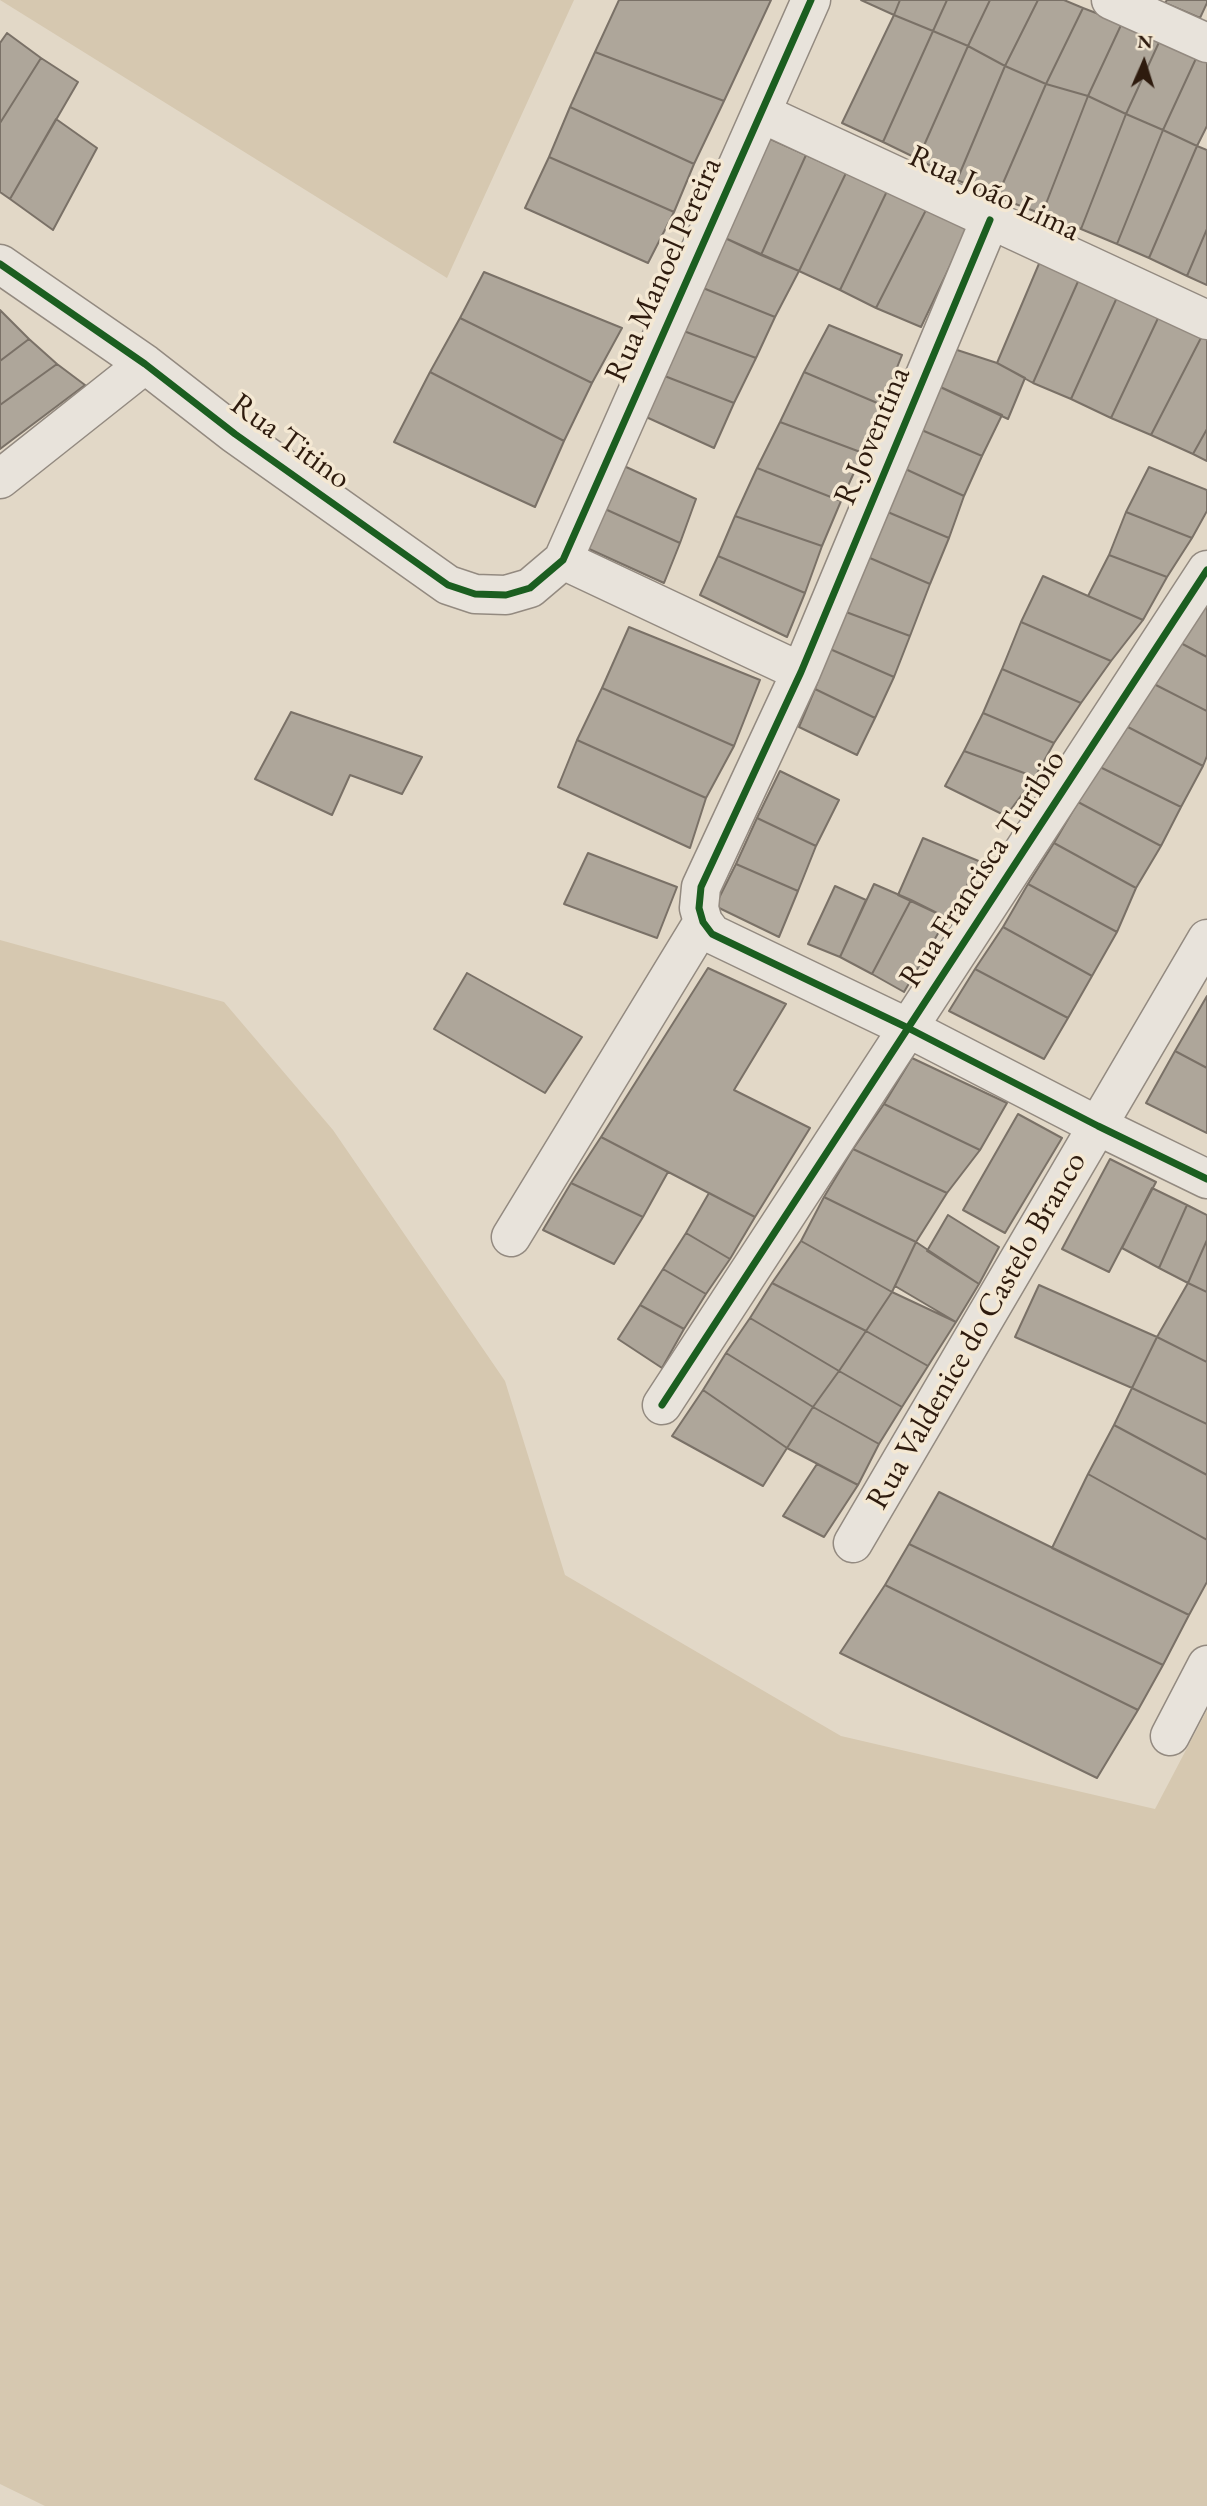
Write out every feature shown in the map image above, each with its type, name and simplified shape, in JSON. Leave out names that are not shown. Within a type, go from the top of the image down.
[{"type":"street","name":"Rua Manoel Pereira","points":[[563,560],[811,0]]},
{"type":"street","points":[[1111,0],[1207,43]]},
{"type":"street","name":"Rua João Lima","points":[[761,113],[1207,320]]},
{"type":"street","name":"R.Joventina","points":[[512,1237],[702,905],[990,219]]},
{"type":"street","name":"Rua Titino","points":[[0,264],[145,364],[235,434],[448,586],[475,594],[506,595],[530,588],[563,560]]},
{"type":"street","points":[[0,478],[145,364]]},
{"type":"street","points":[[563,560],[801,672]]},
{"type":"street","name":"Rua Francisca Turibio","points":[[662,1405],[1207,570]]},
{"type":"street","points":[[702,905],[712,934],[908,1028],[1207,1179]]},
{"type":"street","name":"Rua Valdenice do Castelo Branco","points":[[853,1543],[1207,939]]},
{"type":"street","points":[[1170,1736],[1207,1665]]},
{"type":"shaded area","points":[[0,0],[574,0],[447,278]]},
{"type":"shaded area","points":[[0,940],[224,1002],[333,1130],[505,1381],[565,1575],[841,1736],[1155,1809],[1207,1710],[1207,2506],[45,2506],[0,2484]]},
{"type":"building","points":[[619,0],[771,0],[724,101],[595,52]]},
{"type":"building","points":[[861,0],[900,0],[894,15]]},
{"type":"building","points":[[900,0],[947,0],[933,31],[894,15]]},
{"type":"building","points":[[947,0],[990,0],[968,46],[933,31]]},
{"type":"building","points":[[990,0],[1038,0],[1005,66],[968,46]]},
{"type":"building","points":[[1038,0],[1064,0],[1083,8],[1046,84],[1005,66]]},
{"type":"building","points":[[1167,0],[1207,0],[1207,3],[1200,18],[1165,3]]},
{"type":"building","points":[[1083,8],[1122,23],[1088,96],[1046,84]]},
{"type":"building","points":[[894,15],[933,31],[883,142],[842,123]]},
{"type":"building","points":[[1122,23],[1161,38],[1126,114],[1088,96]]},
{"type":"building","points":[[933,31],[968,46],[918,159],[883,142]]},
{"type":"building","points":[[7,33],[41,58],[0,123],[0,43]]},
{"type":"building","points":[[1161,38],[1199,52],[1163,130],[1126,114]]},
{"type":"building","points":[[968,46],[1005,66],[957,180],[918,159]]},
{"type":"building","points":[[595,52],[724,101],[694,164],[570,107]]},
{"type":"building","points":[[1199,52],[1207,56],[1207,126],[1197,146],[1163,130]]},
{"type":"building","points":[[41,58],[78,82],[10,199],[0,192],[0,123]]},
{"type":"building","points":[[1005,66],[1046,84],[997,197],[957,180]]},
{"type":"building","points":[[1046,84],[1088,96],[1042,214],[997,197]]},
{"type":"building","points":[[1088,96],[1126,114],[1081,229],[1042,214]]},
{"type":"building","points":[[570,107],[694,164],[674,212],[549,157]]},
{"type":"building","points":[[1126,114],[1163,130],[1117,244],[1081,229]]},
{"type":"building","points":[[56,119],[97,148],[53,230],[10,199]]},
{"type":"building","points":[[1163,130],[1197,146],[1149,258],[1117,244]]},
{"type":"building","points":[[768,138],[806,155],[761,255],[725,238]]},
{"type":"building","points":[[1197,146],[1207,150],[1207,229],[1187,276],[1149,258]]},
{"type":"building","points":[[806,155],[846,173],[799,271],[761,255]]},
{"type":"building","points":[[549,157],[674,212],[648,263],[525,208]]},
{"type":"building","points":[[846,173],[888,189],[840,290],[799,271]]},
{"type":"building","points":[[888,189],[927,208],[876,308],[840,290]]},
{"type":"building","points":[[927,208],[969,226],[921,327],[876,308]]},
{"type":"building","points":[[1207,229],[1207,285],[1187,276]]},
{"type":"building","points":[[725,238],[799,271],[775,317],[703,288]]},
{"type":"building","points":[[1041,259],[1080,277],[1033,383],[997,363]]},
{"type":"building","points":[[484,272],[622,328],[592,383],[460,318]]},
{"type":"building","points":[[1080,277],[1119,293],[1071,399],[1033,383]]},
{"type":"building","points":[[703,288],[775,317],[756,358],[681,330]]},
{"type":"building","points":[[1119,293],[1160,314],[1111,418],[1071,399]]},
{"type":"building","points":[[0,310],[29,339],[0,361]]},
{"type":"building","points":[[1160,314],[1204,332],[1151,435],[1111,418]]},
{"type":"building","points":[[460,318],[592,383],[564,441],[430,372]]},
{"type":"building","points":[[829,325],[902,355],[882,405],[804,372]]},
{"type":"building","points":[[681,330],[756,358],[734,403],[662,375]]},
{"type":"building","points":[[1204,332],[1207,334],[1207,429],[1193,454],[1151,435]]},
{"type":"building","points":[[29,339],[57,364],[0,405],[0,361]]},
{"type":"building","points":[[951,348],[997,363],[1025,378],[1008,419],[936,385]]},
{"type":"building","points":[[57,364],[85,385],[0,449],[0,405]]},
{"type":"building","points":[[430,372],[564,441],[535,507],[394,442]]},
{"type":"building","points":[[804,372],[882,405],[863,453],[780,422]]},
{"type":"building","points":[[662,375],[734,403],[714,448],[644,416]]},
{"type":"building","points":[[936,385],[1002,415],[982,456],[917,428]]},
{"type":"building","points":[[780,422],[863,453],[841,501],[757,468]]},
{"type":"building","points":[[917,428],[982,456],[964,496],[901,467]]},
{"type":"building","points":[[1207,429],[1207,461],[1193,454]]},
{"type":"building","points":[[624,466],[696,499],[680,543],[605,509]]},
{"type":"building","points":[[901,467],[964,496],[949,538],[883,510]]},
{"type":"building","points":[[1149,467],[1207,490],[1207,511],[1192,538],[1126,512]]},
{"type":"building","points":[[757,468],[841,501],[822,546],[735,516]]},
{"type":"building","points":[[605,509],[680,543],[664,583],[587,548]]},
{"type":"building","points":[[883,510],[949,538],[930,584],[863,555]]},
{"type":"building","points":[[1126,512],[1192,538],[1167,577],[1109,555]]},
{"type":"building","points":[[735,516],[822,546],[805,593],[718,556]]},
{"type":"building","points":[[863,555],[930,584],[910,636],[846,612]]},
{"type":"building","points":[[1109,555],[1167,577],[1143,620],[1088,596]]},
{"type":"building","points":[[718,556],[805,593],[787,637],[700,595]]},
{"type":"building","points":[[1043,576],[1143,620],[1111,661],[1021,622]]},
{"type":"building","points":[[1207,598],[1207,657],[1177,641]]},
{"type":"building","points":[[846,612],[910,636],[894,677],[830,649]]},
{"type":"building","points":[[1021,622],[1111,661],[1081,703],[1002,669]]},
{"type":"building","points":[[629,627],[760,680],[734,746],[602,688]]},
{"type":"building","points":[[1177,641],[1207,657],[1207,711],[1152,683]]},
{"type":"building","points":[[830,649],[894,677],[875,718],[815,689]]},
{"type":"building","points":[[1002,669],[1081,703],[1054,743],[983,713]]},
{"type":"building","points":[[1152,683],[1207,711],[1207,756],[1203,766],[1126,726]]},
{"type":"building","points":[[602,688],[734,746],[706,798],[577,740]]},
{"type":"building","points":[[815,689],[875,718],[857,755],[799,727]]},
{"type":"building","points":[[291,712],[422,757],[402,794],[350,775],[332,815],[255,779]]},
{"type":"building","points":[[983,713],[1054,743],[1035,777],[964,751]]},
{"type":"building","points":[[1126,726],[1203,766],[1181,807],[1100,767]]},
{"type":"building","points":[[577,740],[706,798],[690,848],[558,787]]},
{"type":"building","points":[[964,751],[1035,777],[1006,816],[945,786]]},
{"type":"building","points":[[1100,767],[1181,807],[1161,846],[1078,802]]},
{"type":"building","points":[[780,771],[839,800],[816,846],[757,818]]},
{"type":"building","points":[[1078,802],[1161,846],[1136,888],[1054,843]]},
{"type":"building","points":[[757,818],[816,846],[798,891],[736,864]]},
{"type":"building","points":[[923,838],[981,862],[947,918],[898,895]]},
{"type":"building","points":[[1054,843],[1136,888],[1117,932],[1028,884]]},
{"type":"building","points":[[588,853],[677,887],[657,938],[564,904]]},
{"type":"building","points":[[736,864],[798,891],[779,937],[715,906]]},
{"type":"building","points":[[874,884],[911,900],[872,974],[840,957]]},
{"type":"building","points":[[1028,884],[1117,932],[1092,976],[1003,927]]},
{"type":"building","points":[[835,886],[866,900],[840,957],[808,944]]},
{"type":"building","points":[[911,900],[947,918],[904,992],[872,974]]},
{"type":"building","points":[[1003,927],[1092,976],[1068,1018],[975,969]]},
{"type":"building","points":[[708,968],[786,1004],[734,1090],[810,1128],[755,1217],[601,1137]]},
{"type":"building","points":[[975,969],[1068,1018],[1044,1059],[949,1011]]},
{"type":"building","points":[[467,973],[582,1037],[545,1093],[434,1029]]},
{"type":"building","points":[[1207,996],[1207,1068],[1175,1051]]},
{"type":"building","points":[[1175,1051],[1207,1068],[1207,1133],[1146,1103]]},
{"type":"building","points":[[912,1058],[1007,1103],[980,1150],[884,1104]]},
{"type":"building","points":[[884,1104],[980,1150],[947,1193],[853,1149]]},
{"type":"building","points":[[1018,1114],[1062,1138],[1005,1233],[963,1210]]},
{"type":"building","points":[[601,1137],[668,1172],[643,1217],[571,1183]]},
{"type":"building","points":[[853,1149],[947,1193],[916,1242],[824,1197]]},
{"type":"building","points":[[1110,1159],[1156,1182],[1109,1272],[1062,1249]]},
{"type":"building","points":[[571,1183],[643,1217],[614,1264],[543,1230]]},
{"type":"building","points":[[1152,1188],[1187,1205],[1159,1268],[1122,1248]]},
{"type":"building","points":[[709,1193],[755,1217],[730,1259],[686,1233]]},
{"type":"building","points":[[824,1197],[916,1242],[892,1292],[801,1241]]},
{"type":"building","points":[[1187,1205],[1207,1215],[1207,1240],[1188,1283],[1159,1268]]},
{"type":"building","points":[[948,1215],[999,1247],[979,1284],[927,1251]]},
{"type":"building","points":[[686,1233],[730,1259],[706,1294],[663,1269]]},
{"type":"building","points":[[1207,1240],[1207,1292],[1188,1283]]},
{"type":"building","points":[[801,1241],[892,1292],[866,1331],[772,1283]]},
{"type":"building","points":[[916,1242],[979,1284],[956,1322],[895,1286]]},
{"type":"building","points":[[663,1269],[706,1294],[684,1329],[640,1305]]},
{"type":"building","points":[[772,1283],[866,1331],[839,1371],[750,1318]]},
{"type":"building","points":[[1188,1283],[1207,1292],[1207,1362],[1157,1337]]},
{"type":"building","points":[[1039,1285],[1157,1337],[1132,1388],[1015,1337]]},
{"type":"building","points":[[892,1292],[956,1322],[928,1366],[866,1331]]},
{"type":"building","points":[[640,1305],[684,1329],[662,1368],[618,1339]]},
{"type":"building","points":[[750,1318],[839,1371],[813,1407],[726,1353]]},
{"type":"building","points":[[866,1331],[928,1366],[902,1407],[839,1371]]},
{"type":"building","points":[[1157,1337],[1207,1362],[1207,1424],[1132,1388]]},
{"type":"building","points":[[726,1353],[813,1407],[787,1448],[703,1390]]},
{"type":"building","points":[[839,1371],[902,1407],[879,1444],[813,1407]]},
{"type":"building","points":[[1132,1388],[1207,1424],[1207,1475],[1114,1425]]},
{"type":"building","points":[[703,1390],[787,1448],[763,1486],[672,1436]]},
{"type":"building","points":[[813,1407],[879,1444],[858,1485],[787,1448]]},
{"type":"building","points":[[1114,1425],[1207,1475],[1207,1540],[1088,1474]]},
{"type":"building","points":[[817,1464],[858,1485],[824,1537],[783,1516]]},
{"type":"building","points":[[1088,1474],[1207,1540],[1207,1582],[1189,1615],[1052,1548]]},
{"type":"building","points":[[939,1492],[1189,1615],[1163,1665],[909,1544]]},
{"type":"building","points":[[909,1544],[1163,1665],[1138,1710],[885,1585]]},
{"type":"building","points":[[885,1585],[1138,1710],[1097,1778],[840,1653]]},
{"type":"cycle path","points":[[0,264],[145,364],[235,434],[448,585],[475,594],[506,595],[530,588],[563,560],[811,0]]},
{"type":"cycle path","points":[[990,220],[801,672],[701,887],[699,908],[703,922],[712,934],[908,1028],[1207,1179]]},
{"type":"cycle path","points":[[662,1405],[1207,570]]}]
